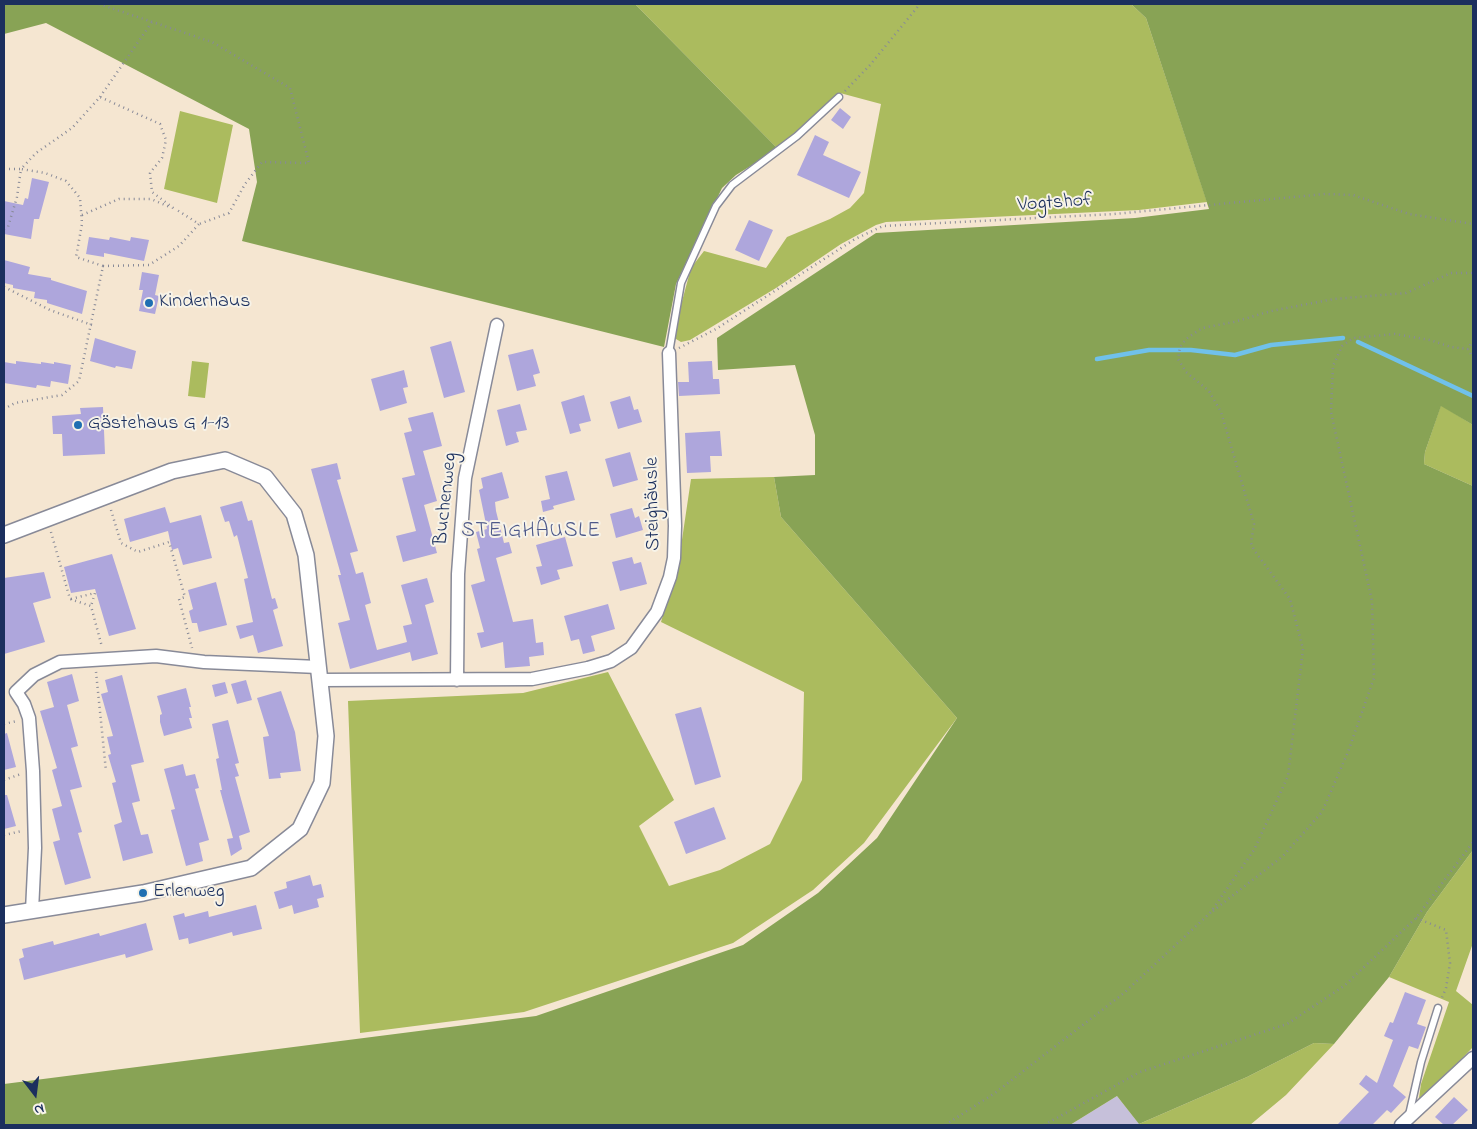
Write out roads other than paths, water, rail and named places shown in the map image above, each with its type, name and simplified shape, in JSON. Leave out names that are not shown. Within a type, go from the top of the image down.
[{"type":"street","name":"Buchenweg","points":[[456,680],[458,574],[465,478],[497,325]]},
{"type":"street","name":"Steighäusle","points":[[32,911],[35,827],[33,770],[29,718],[24,704],[16,692],[34,675],[60,662],[156,656],[319,673],[456,680],[532,678],[588,668],[611,661],[631,648],[657,612],[670,577],[676,526],[668,352]]},
{"type":"street","points":[[4,535],[172,471],[225,460],[265,477],[294,514],[306,555],[326,736],[322,783],[300,829],[251,868],[143,893],[4,915]]},
{"type":"street","points":[[1405,1123],[1473,1058]]},
{"type":"lane","name":"Steighäusle","points":[[668,352],[681,283],[716,206],[732,185],[797,136],[839,97]]},
{"type":"lane","points":[[1405,1123],[1438,1008]]},
{"type":"waterway","points":[[1097,359],[1149,350],[1191,350],[1235,355],[1271,345],[1343,338]]},
{"type":"waterway","points":[[1358,342],[1473,396]]},
{"type":"place","name":"Kinderhaus","points":[[149,303]]},
{"type":"place","name":"Gästehaus G 1-13","points":[[78,425]]},
{"type":"place","name":"Erlenweg","points":[[143,893]]},
{"type":"district","name":"STEIGHÄUSLE","points":[[531,533]]}]
